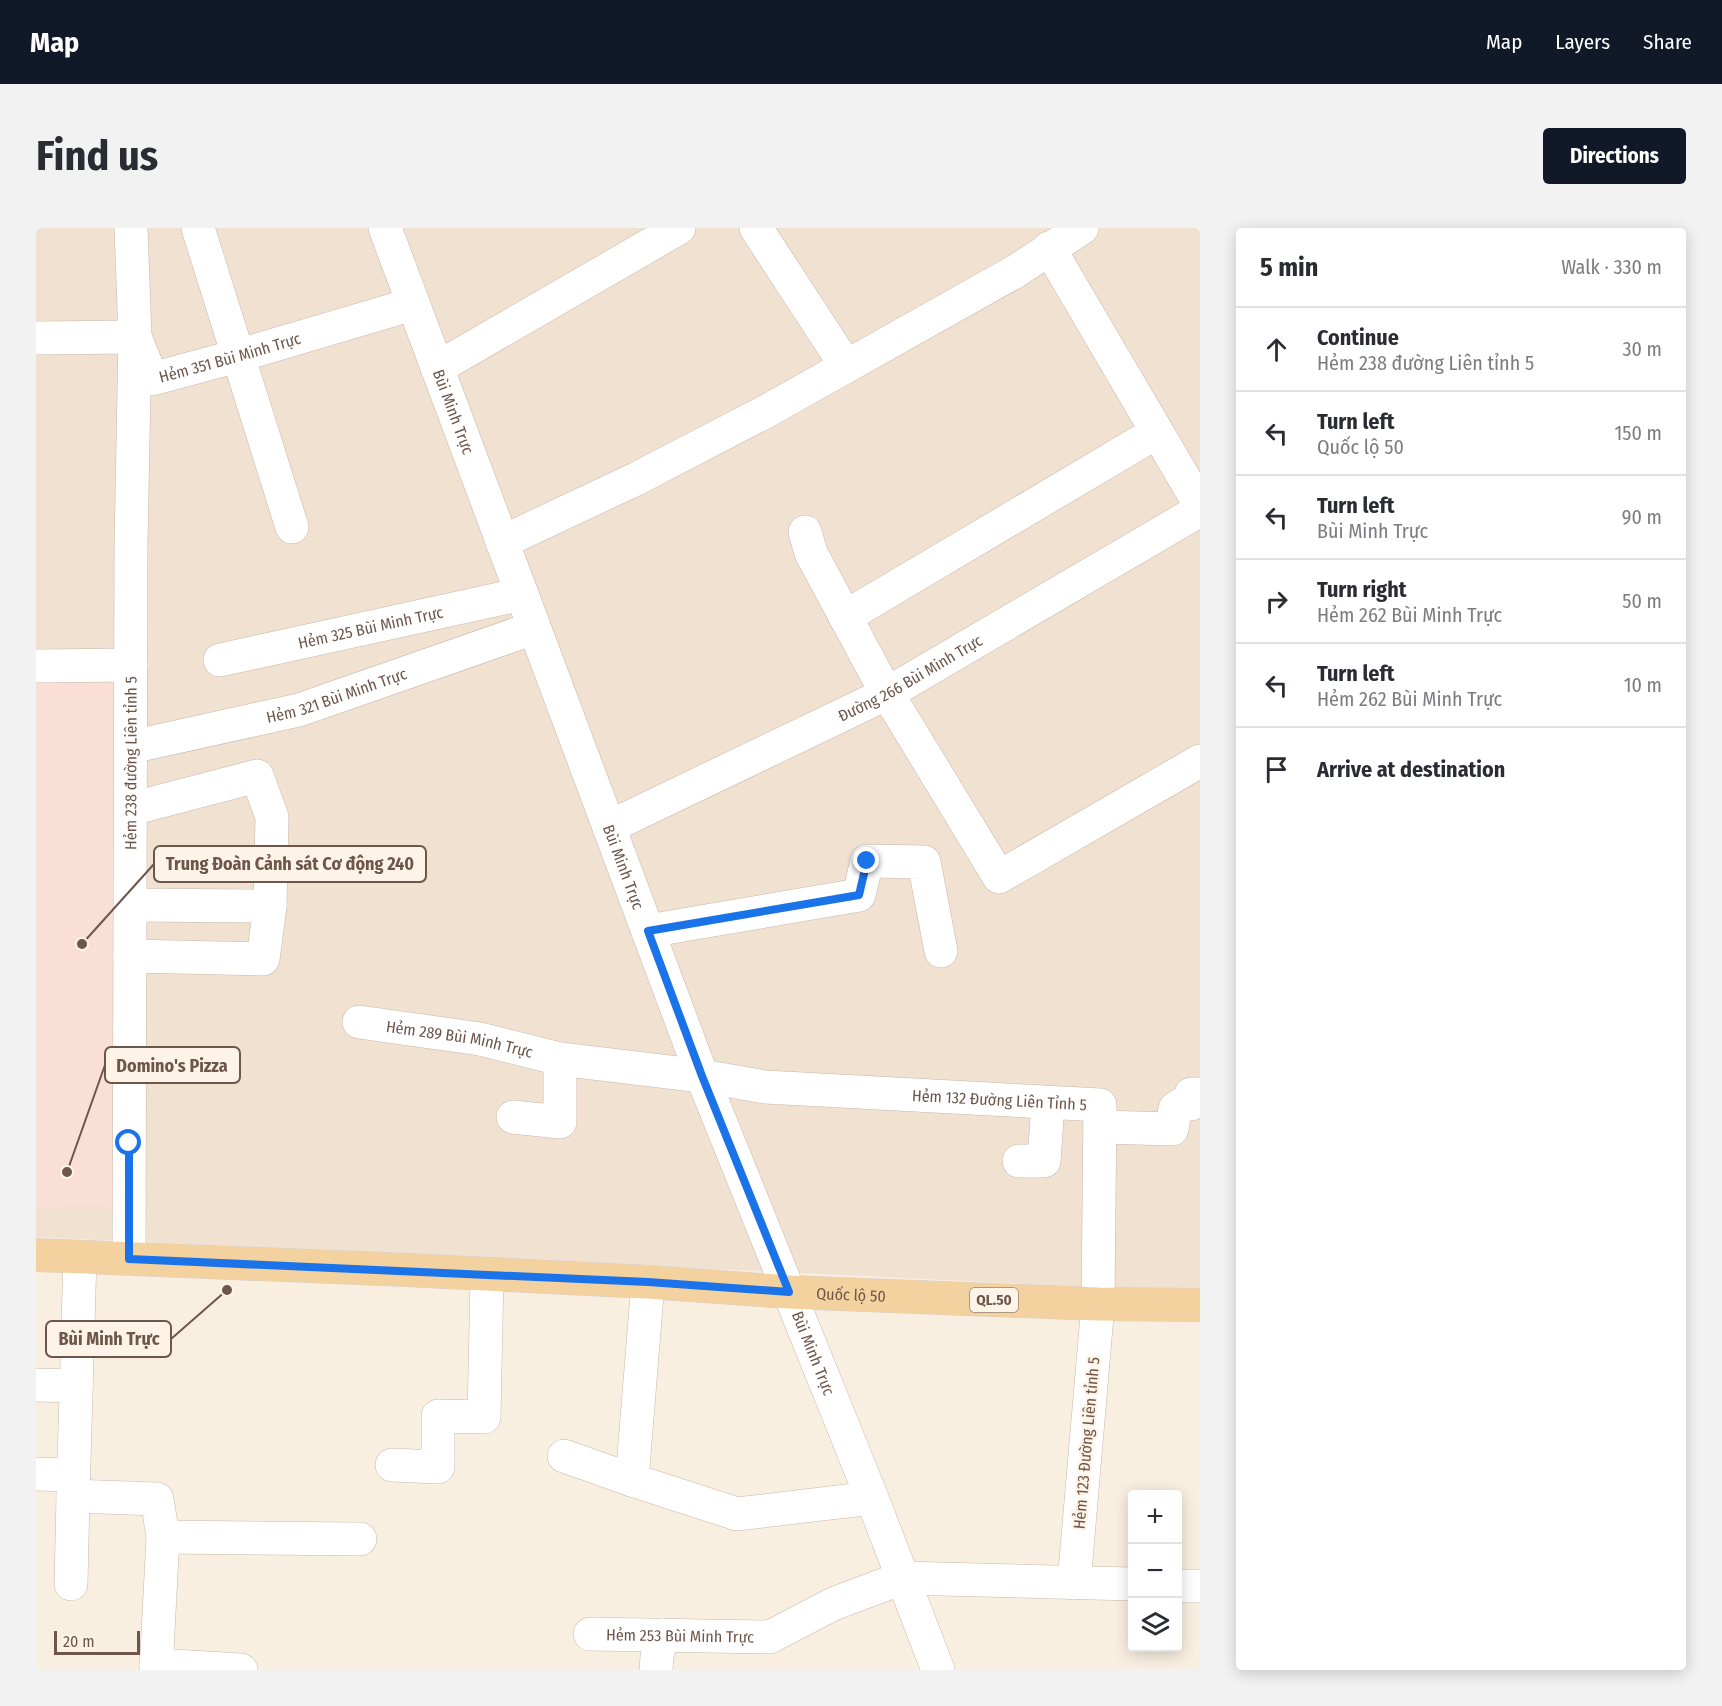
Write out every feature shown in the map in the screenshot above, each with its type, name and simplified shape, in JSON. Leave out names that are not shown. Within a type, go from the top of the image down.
[{"type":"main road","name":"Quốc lộ 50","points":[[36,1256],[648,1282],[789,1292],[1098,1304],[1200,1305]]},
{"type":"street","name":"Hẻm 238 đường Liên tỉnh 5","points":[[129,1259],[131,545],[135,337],[131,228]]},
{"type":"street","points":[[198,228],[292,527]]},
{"type":"street","name":"Bùi Minh Trực","points":[[385,228],[702,1076],[872,1498],[938,1670]]},
{"type":"street","points":[[437,368],[679,228]]},
{"type":"street","points":[[756,228],[846,366]]},
{"type":"street","points":[[502,542],[636,479],[765,412],[1016,270],[1082,228]]},
{"type":"street","points":[[1049,248],[1200,505]]},
{"type":"street","name":"Hẻm 351 Bùi Minh Trực","points":[[135,337],[152,379],[413,304]]},
{"type":"street","points":[[36,338],[135,337]]},
{"type":"street","points":[[845,617],[1157,432]]},
{"type":"street","name":"Đường 266 Bùi Minh Trực","points":[[609,827],[888,693],[1200,510]]},
{"type":"street","points":[[805,532],[811,553],[881,683],[999,877],[1200,761]]},
{"type":"street","name":"Hẻm 325 Bùi Minh Trực","points":[[220,660],[522,594]]},
{"type":"street","name":"Hẻm 321 Bùi Minh Trực","points":[[132,747],[299,710],[534,628]]},
{"type":"street","points":[[36,666],[132,666]]},
{"type":"street","points":[[130,956],[263,959],[270,906],[272,817],[257,776],[131,809]]},
{"type":"street","points":[[648,931],[859,895],[867,861],[924,862],[941,951]]},
{"type":"street","points":[[131,905],[270,906]]},
{"type":"street","name":"Hẻm 289 Bùi Minh Trực","points":[[359,1022],[480,1039],[560,1059],[702,1076]]},
{"type":"street","points":[[513,1117],[560,1122],[560,1059]]},
{"type":"street","name":"Hẻm 132 Đường Liên Tỉnh 5","points":[[702,1076],[765,1087],[1100,1106],[1098,1304]]},
{"type":"street","points":[[1101,1128],[1172,1129],[1175,1109],[1182,1104],[1191,1104],[1191,1094],[1200,1094]]},
{"type":"street","points":[[1019,1161],[1044,1161],[1048,1104]]},
{"type":"street","points":[[71,1584],[80,1257]]},
{"type":"street","points":[[392,1465],[438,1467],[438,1416],[484,1417],[487,1275]]},
{"type":"street","points":[[632,1480],[648,1282]]},
{"type":"street","name":"Hẻm 123 Đường Liên tỉnh 5","points":[[1074,1583],[1098,1304]]},
{"type":"street","points":[[36,1385],[76,1386]]},
{"type":"street","points":[[564,1456],[737,1514],[872,1498]]},
{"type":"street","points":[[36,1474],[74,1486],[157,1499],[163,1536],[156,1668],[241,1670]]},
{"type":"street","points":[[163,1536],[360,1539]]},
{"type":"street","points":[[902,1578],[1128,1584]]},
{"type":"street","name":"Hẻm 253 Bùi Minh Trực","points":[[590,1634],[770,1637],[833,1604],[902,1578]]},
{"type":"street","points":[[1182,1586],[1200,1586]]},
{"type":"street","points":[[656,1670],[663,1635]]},
{"type":"shaded area","points":[[36,228],[1200,228],[1200,1292],[36,1237]]},
{"type":"shaded area","points":[[36,682],[126,683],[132,1206],[36,1208]]},
{"type":"place","name":"Trung Đoàn Cảnh sát Cơ động 240","points":[[82,944]]},
{"type":"place","name":"Domino's Pizza","points":[[67,1172]]},
{"type":"place","name":"Bùi Minh Trực","points":[[227,1290]]},
{"type":"route","points":[[129,1143],[129,1259],[648,1282],[789,1292],[702,1076],[648,931],[859,895],[867,861]]}]
